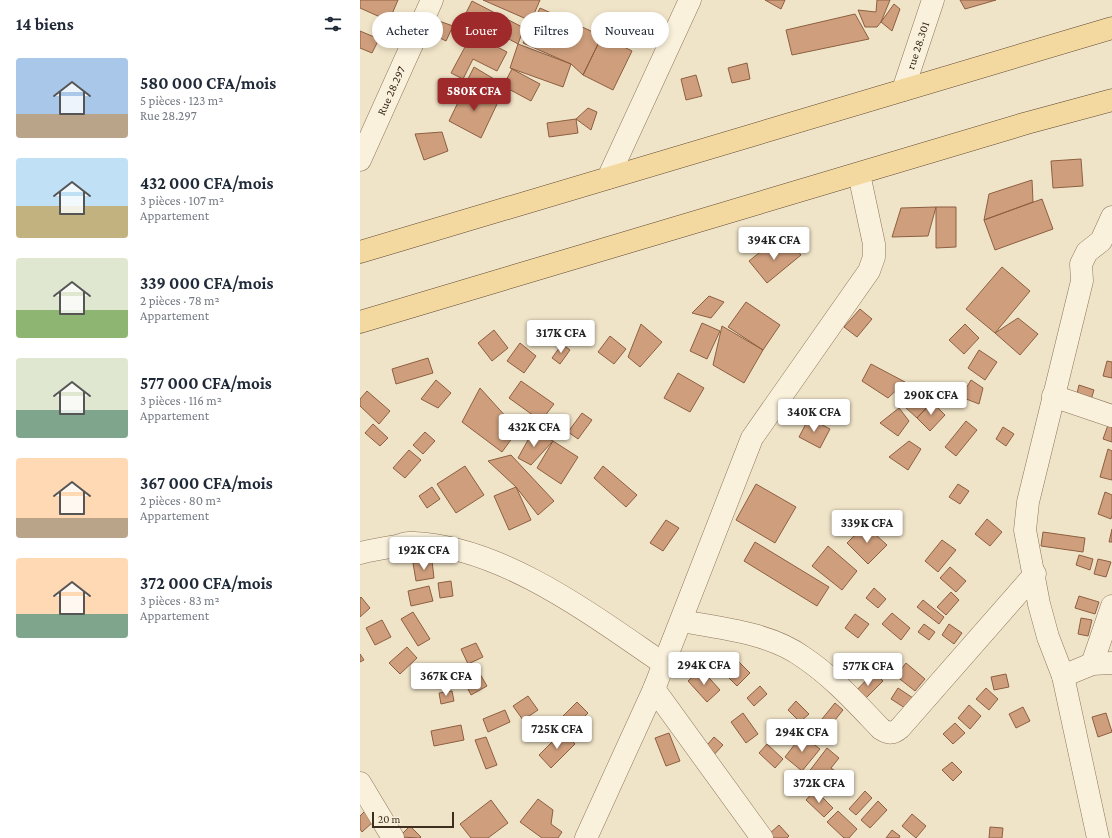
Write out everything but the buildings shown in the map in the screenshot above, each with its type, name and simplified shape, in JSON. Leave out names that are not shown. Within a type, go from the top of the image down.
[{"type":"main road","points":[[360,252],[1112,28]]},
{"type":"main road","points":[[360,322],[1027,123],[1112,100]]},
{"type":"street","name":"Rue 28.297","points":[[360,160],[432,0]]},
{"type":"street","points":[[608,178],[690,0]]},
{"type":"street","name":"rue 28.301","points":[[903,90],[933,0]]},
{"type":"street","points":[[586,838],[654,689],[752,438],[869,270],[874,257],[874,244],[859,174]]},
{"type":"street","points":[[1098,838],[1063,676],[1048,637],[1025,530],[1028,502],[1082,281],[1081,264],[1087,252],[1101,241],[1112,217]]},
{"type":"street","points":[[1053,396],[1112,416]]},
{"type":"street","points":[[360,553],[412,542],[438,545],[488,560],[512,569],[577,605],[664,664]]},
{"type":"street","points":[[681,621],[741,631],[775,642],[802,656],[840,687],[881,729],[887,733],[894,733],[1035,574]]},
{"type":"street","points":[[1063,676],[1102,663],[1112,606]]},
{"type":"street","points":[[654,689],[762,838]]},
{"type":"street","points":[[360,783],[393,838]]}]
